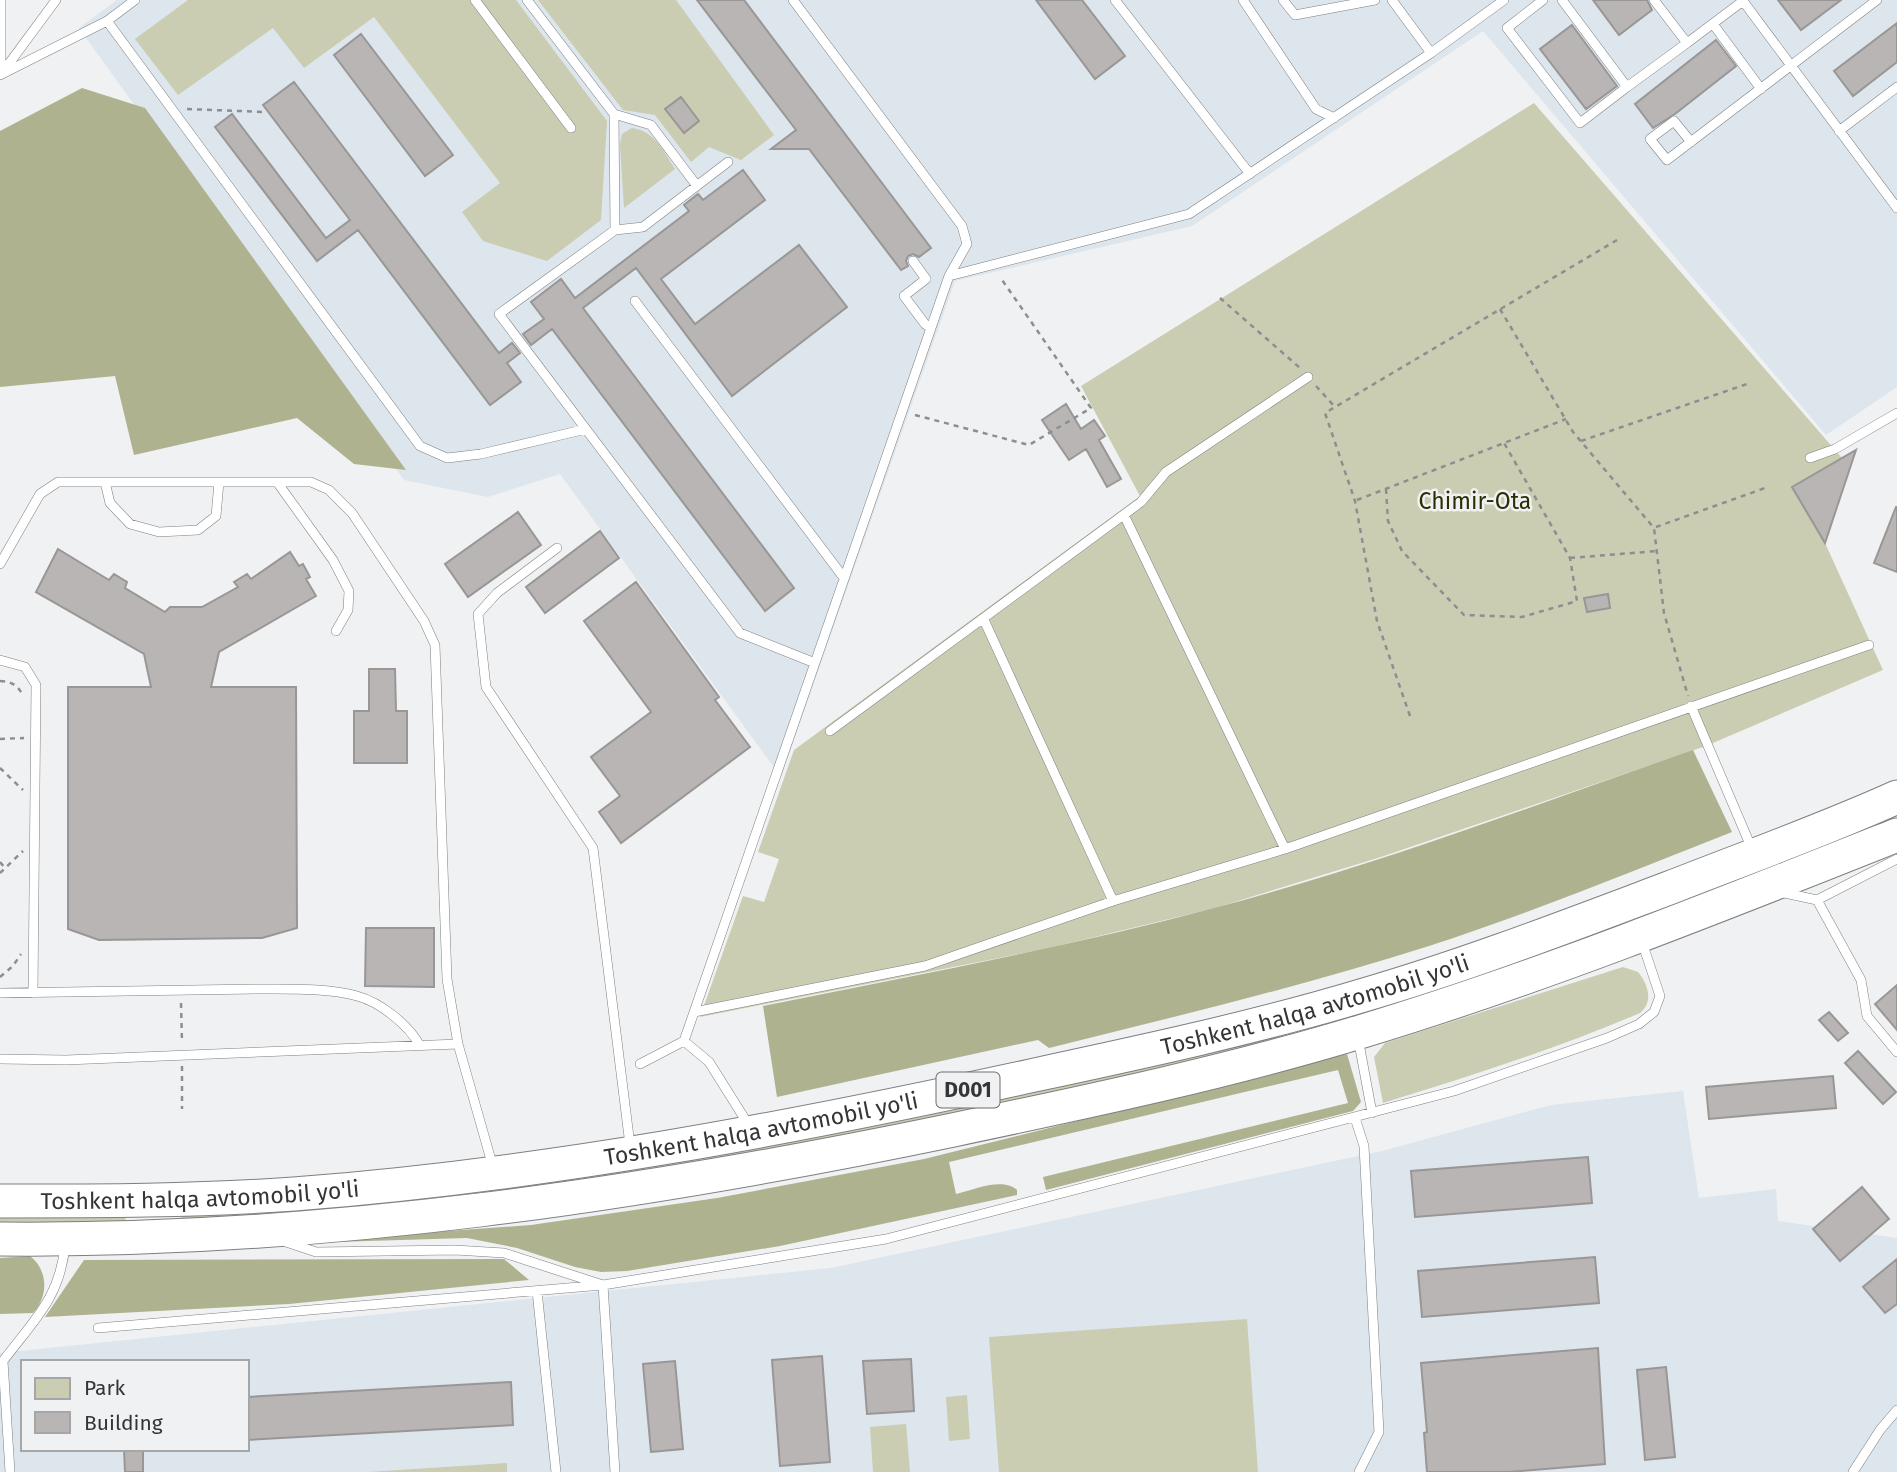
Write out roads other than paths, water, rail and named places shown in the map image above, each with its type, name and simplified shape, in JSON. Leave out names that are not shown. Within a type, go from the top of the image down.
[{"type":"highway","name":"Toshkent halqa avtomobil yo'li","points":[[0,1201],[155,1200],[296,1194],[631,1154],[906,1104],[1302,1013],[1417,979],[1531,940],[1897,797]]},
{"type":"highway","name":"Toshkent halqa avtomobil yo'li","points":[[0,1239],[155,1237],[253,1231],[548,1201],[760,1169],[1127,1093],[1357,1033],[1538,972],[1897,835]]},
{"type":"highway","points":[[1302,1013],[1311,1046]]},
{"type":"highway","points":[[155,1200],[155,1237]]},
{"type":"lane","points":[[1,0],[1,75]]},
{"type":"lane","points":[[1,75],[56,0]]},
{"type":"lane","points":[[1,75],[107,21],[135,0]]},
{"type":"lane","points":[[475,0],[571,128]]},
{"type":"lane","points":[[527,0],[614,114],[651,125],[697,186]]},
{"type":"lane","points":[[640,1064],[684,1041],[949,276],[967,244],[962,226],[793,0]]},
{"type":"lane","points":[[1115,0],[1250,174]]},
{"type":"lane","points":[[1243,0],[1315,109],[1334,118]]},
{"type":"lane","points":[[1283,0],[1295,15],[1375,0]]},
{"type":"lane","points":[[1392,0],[1431,53]]},
{"type":"lane","points":[[949,276],[1189,214],[1431,53],[1504,0]]},
{"type":"lane","points":[[1543,0],[1507,28],[1580,123],[1743,1],[1896,203]]},
{"type":"lane","points":[[1562,0],[1627,87]]},
{"type":"lane","points":[[1654,0],[1686,43]]},
{"type":"lane","points":[[1690,142],[1674,121],[1650,139],[1667,160],[1877,0]]},
{"type":"lane","points":[[107,21],[420,446],[447,458],[481,454],[586,429]]},
{"type":"lane","points":[[1713,24],[1761,89]]},
{"type":"lane","points":[[1839,131],[1897,87]]},
{"type":"lane","points":[[614,114],[615,230]]},
{"type":"lane","points":[[728,162],[643,227],[615,230],[499,314],[740,633],[815,663]]},
{"type":"lane","points":[[913,261],[926,279],[904,296],[931,328]]},
{"type":"lane","points":[[635,301],[844,578]]},
{"type":"lane","points":[[831,731],[1141,502],[1166,472],[1308,377]]},
{"type":"lane","points":[[1810,457],[1835,449],[1897,412]]},
{"type":"lane","points":[[0,564],[40,494],[58,482],[312,482],[329,490],[352,513],[424,621],[435,645],[447,979],[458,1044],[495,1172]]},
{"type":"lane","points":[[105,482],[110,503],[116,512],[130,524],[159,532],[198,530],[216,516],[219,482]]},
{"type":"lane","points":[[277,482],[333,560],[349,591],[348,610],[336,631]]},
{"type":"lane","points":[[1124,515],[1285,849]]},
{"type":"lane","points":[[557,548],[497,593],[478,614],[486,687],[593,848],[631,1154]]},
{"type":"lane","points":[[984,620],[1113,901]]},
{"type":"lane","points":[[694,1012],[925,966],[1113,901],[1285,849],[1869,645]]},
{"type":"lane","points":[[0,660],[25,667],[36,685],[33,993]]},
{"type":"lane","points":[[1690,706],[1754,855]]},
{"type":"lane","points":[[1762,888],[1817,900],[1897,859]]},
{"type":"lane","points":[[1817,900],[1861,980],[1867,1016],[1897,1052]]},
{"type":"lane","points":[[98,1328],[603,1285],[887,1239],[1454,1091],[1607,1038],[1648,1018],[1658,1005],[1660,996],[1639,934]]},
{"type":"lane","points":[[0,993],[285,989],[359,996],[400,1019],[420,1046]]},
{"type":"lane","points":[[1357,1033],[1372,1113]]},
{"type":"lane","points":[[684,1041],[709,1062],[754,1133]]},
{"type":"lane","points":[[0,1059],[66,1060],[458,1044]]},
{"type":"lane","points":[[1355,1118],[1364,1146],[1379,1432],[1359,1472]]},
{"type":"lane","points":[[253,1231],[316,1252],[504,1253],[603,1285]]},
{"type":"lane","points":[[10,1472],[2,1361],[52,1296],[63,1264],[65,1239]]},
{"type":"lane","points":[[603,1285],[615,1472]]},
{"type":"lane","points":[[537,1291],[556,1472]]},
{"type":"lane","points":[[1853,1472],[1880,1430],[1897,1410]]},
{"type":"park label","name":"Chimir-Ota","points":[[1475,501]]}]
